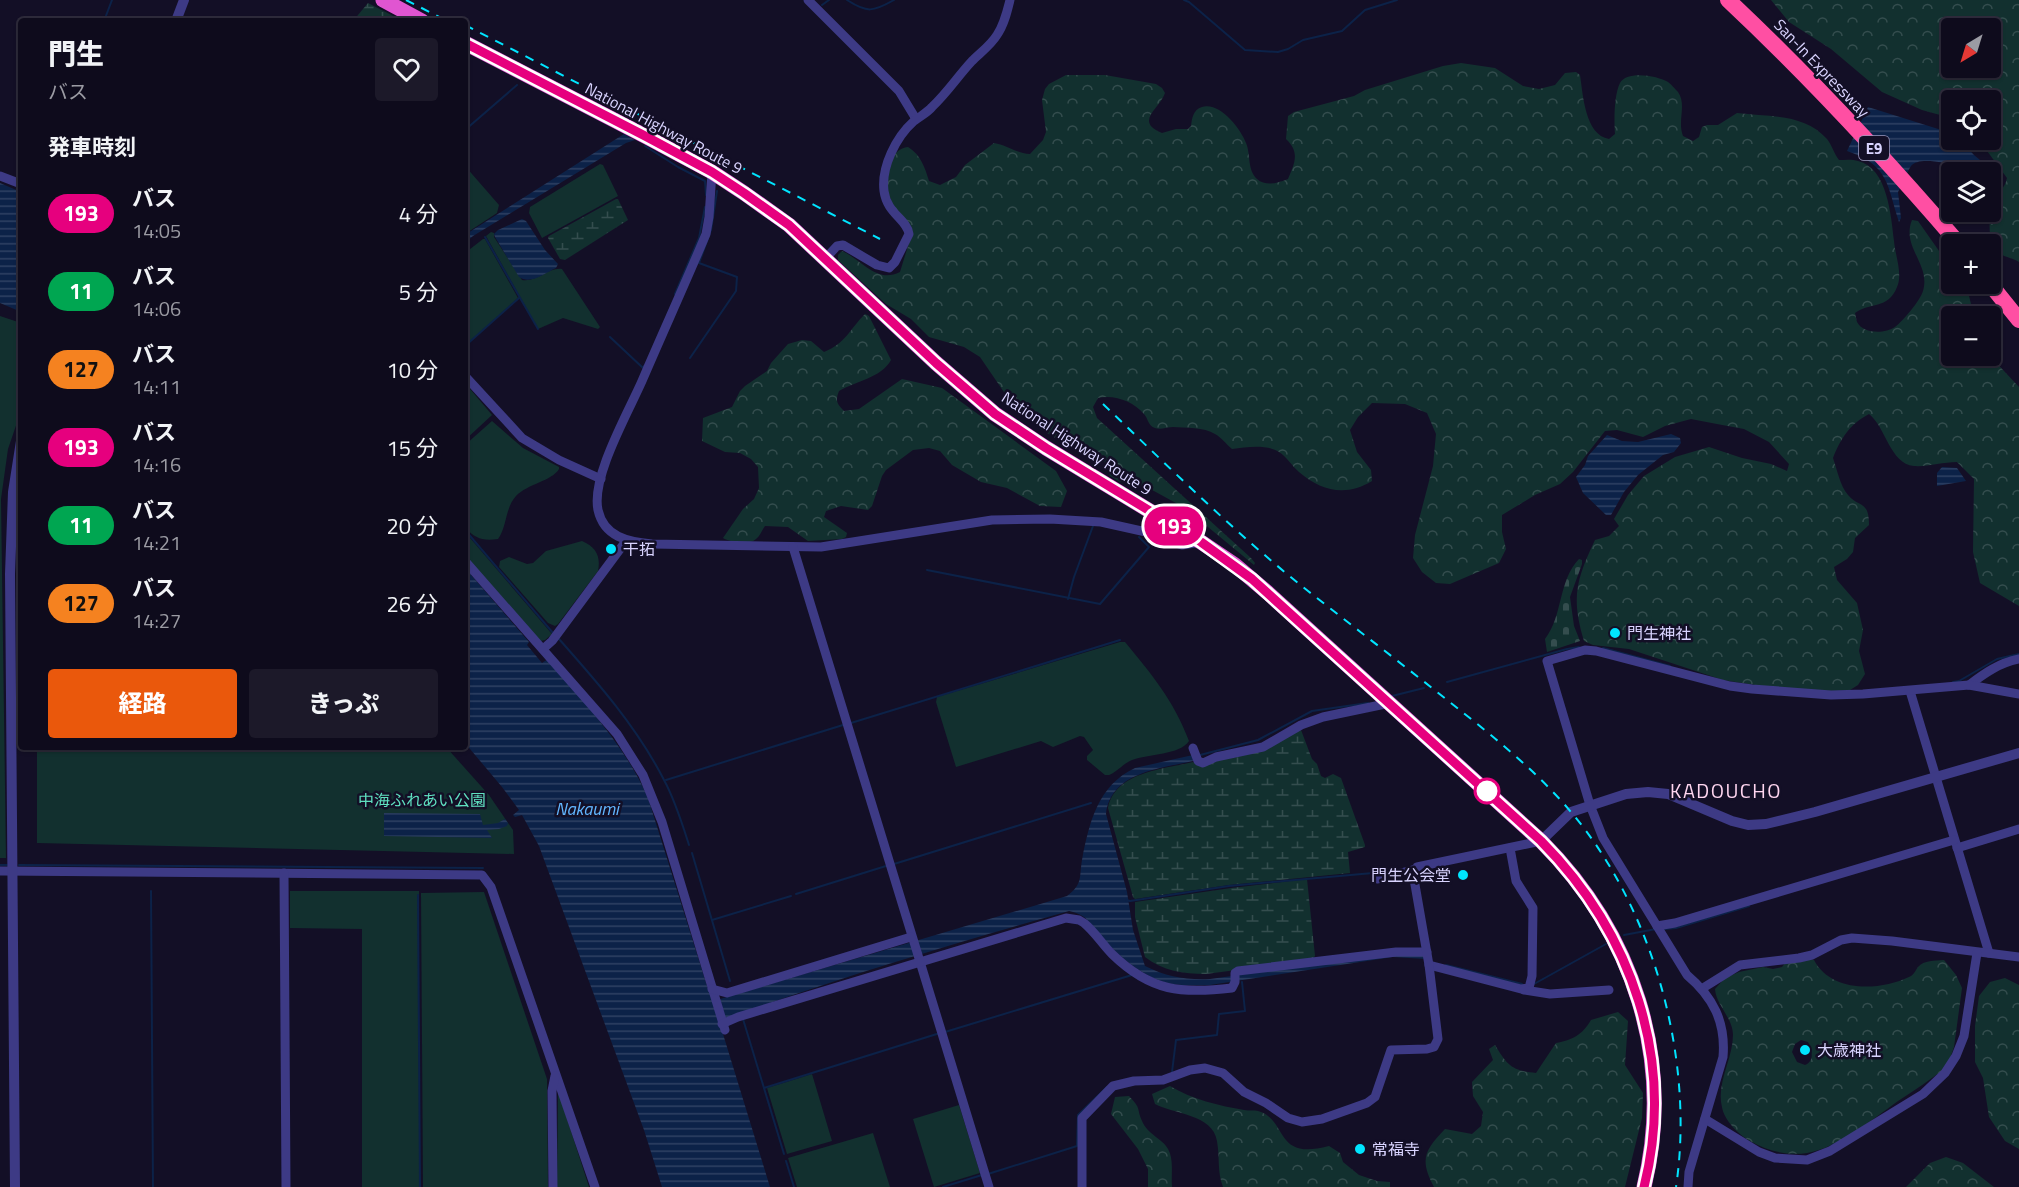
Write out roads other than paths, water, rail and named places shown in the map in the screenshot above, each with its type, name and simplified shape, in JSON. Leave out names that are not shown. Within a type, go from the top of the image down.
[{"type":"highway","points":[[383,0],[416,18]]},
{"type":"highway","name":"San-In Expressway","points":[[1728,0],[1819,90],[1950,234]]},
{"type":"highway","name":"National Highway Route 9","points":[[468,45],[712,172],[789,225],[936,363],[995,414],[1046,448],[1201,542],[1268,592],[1541,841],[1570,873],[1612,936],[1627,968],[1648,1031],[1655,1093],[1652,1156],[1644,1187]]},
{"type":"highway","points":[[1998,294],[2019,320]]},
{"type":"street","points":[[177,18],[184,0]]},
{"type":"street","points":[[808,0],[899,91],[916,120]]},
{"type":"street","points":[[825,259],[837,246],[843,245],[881,267],[889,268],[895,262],[908,238],[909,230],[888,207],[884,192],[884,175],[897,144],[916,120],[932,107],[997,36],[1010,0]]},
{"type":"street","points":[[712,172],[706,234],[612,447],[597,493],[600,516],[610,531],[626,541],[662,544],[821,547],[938,527],[1018,518],[1101,522],[1146,532],[1182,545],[1201,542]]},
{"type":"street","points":[[0,176],[18,183]]},
{"type":"street","points":[[468,379],[522,438],[559,460],[601,479]]},
{"type":"street","points":[[15,1187],[10,574],[13,492],[18,460]]},
{"type":"street","points":[[543,649],[552,641],[626,541]]},
{"type":"street","points":[[793,547],[989,1187]]},
{"type":"street","points":[[468,564],[617,734],[643,775],[662,822],[722,1024],[919,960],[1066,918],[1079,920],[1091,929],[1112,954],[1126,966],[1162,987],[1176,990],[1200,992],[1232,988],[1238,970],[1396,952],[1428,958],[1524,990],[1545,994],[1609,990]]},
{"type":"street","points":[[1688,1187],[1689,1172],[1724,1057],[1724,1038],[1715,1010],[1703,988],[1687,975],[1608,848],[1590,805],[1547,661],[1586,650],[1596,651],[1730,686],[1831,695],[1969,685],[2019,694]]},
{"type":"street","points":[[1969,685],[1985,672],[2004,662],[2019,659]]},
{"type":"street","points":[[1910,691],[1989,953]]},
{"type":"street","points":[[1195,753],[1203,763],[1216,757],[1263,747],[1305,723],[1323,717],[1390,703]]},
{"type":"street","points":[[1378,879],[1416,868],[1422,864],[1541,841],[1571,812],[1626,794],[1659,792],[1679,798],[1732,821],[1748,825],[1766,824],[1806,815],[2019,753]]},
{"type":"street","points":[[1659,929],[1955,844],[2019,829]]},
{"type":"street","points":[[1510,848],[1516,881],[1533,908],[1532,976],[1529,988],[1524,990]]},
{"type":"street","points":[[1082,1187],[1082,1118],[1106,1092],[1121,1083],[1163,1080],[1198,1068],[1211,1069],[1230,1077],[1244,1092],[1266,1103],[1287,1118],[1302,1122],[1322,1119],[1368,1103],[1375,1097],[1391,1050],[1434,1047],[1438,1038],[1428,958],[1414,879],[1416,868]]},
{"type":"street","points":[[0,871],[482,875],[492,887],[595,1187]]},
{"type":"street","points":[[284,873],[286,1187]]},
{"type":"street","points":[[1703,988],[1740,965],[1812,955],[1841,940],[1852,938],[2019,957]]},
{"type":"street","points":[[713,994],[728,993],[912,939]]},
{"type":"street","points":[[1705,1119],[1759,1152],[1775,1158],[1807,1160],[1830,1151],[1923,1094],[1945,1073],[1956,1056],[1964,1036],[1977,953]]},
{"type":"street","points":[[553,1187],[552,1092],[555,1073]]},
{"type":"water","points":[[1868,107],[1941,130],[1941,150],[1969,150],[1982,162],[1926,161],[1917,162],[1911,166],[1898,192],[1901,218],[1899,222],[1888,187],[1879,170],[1861,157],[1847,151]]},
{"type":"water","points":[[624,134],[635,140],[626,143],[468,240],[468,233]]},
{"type":"water","points":[[0,183],[18,191],[18,311],[0,303]]},
{"type":"water","points":[[522,219],[526,221],[545,250],[558,264],[556,268],[543,275],[528,280],[519,277],[494,234]]},
{"type":"water","points":[[1671,434],[1680,438],[1681,443],[1674,452],[1663,455],[1638,475],[1624,492],[1611,515],[1606,515],[1583,493],[1576,477],[1585,465],[1588,456],[1607,435],[1622,441],[1638,442]]},
{"type":"water","points":[[1942,467],[1957,468],[1966,481],[1937,486],[1937,473]]},
{"type":"water","name":"Nakaumi","points":[[468,571],[529,642],[527,645],[542,663],[548,659],[603,725],[628,760],[648,798],[708,989],[720,999],[1067,896],[1078,884],[1092,819],[1112,784],[1135,768],[1193,755],[1193,761],[1152,770],[1127,781],[1117,789],[1110,800],[1106,814],[1127,892],[1133,930],[1145,966],[1177,977],[1210,979],[1392,954],[1426,955],[1426,959],[1393,957],[1210,985],[1178,985],[1153,978],[1133,966],[1108,944],[1088,920],[1080,914],[1069,911],[937,949],[849,976],[719,1021],[770,1187],[662,1187],[644,1130],[539,846],[522,815],[515,817],[513,815],[519,810],[468,747]]},
{"type":"water","points":[[384,813],[480,814],[483,825],[498,823],[505,819],[508,823],[507,826],[499,829],[487,830],[492,838],[384,836]]},
{"type":"waterway","points":[[105,18],[112,0]]},
{"type":"waterway","points":[[822,5],[829,0]]},
{"type":"waterway","points":[[847,0],[865,9],[875,9],[894,0]]},
{"type":"waterway","points":[[1184,0],[1245,50],[1278,52],[1303,40],[1342,31],[1365,10],[1397,0]]},
{"type":"waterway","points":[[468,127],[517,85]]},
{"type":"waterway","points":[[645,146],[705,181],[706,195]]},
{"type":"waterway","points":[[690,358],[736,291],[737,277],[699,263],[711,230],[717,191]]},
{"type":"waterway","points":[[675,294],[699,238],[705,207]]},
{"type":"waterway","points":[[485,237],[538,329]]},
{"type":"waterway","points":[[468,343],[519,298]]},
{"type":"waterway","points":[[610,337],[643,368],[644,366]]},
{"type":"waterway","points":[[1068,599],[1093,526]]},
{"type":"waterway","points":[[468,534],[553,633]]},
{"type":"waterway","points":[[927,570],[1100,604],[1149,547],[1139,537]]},
{"type":"waterway","points":[[559,639],[602,689],[642,742],[672,796],[689,845]]},
{"type":"waterway","points":[[851,723],[1120,640]]},
{"type":"waterway","points":[[1447,682],[1579,647]]},
{"type":"waterway","points":[[1603,648],[1670,666]]},
{"type":"waterway","points":[[1953,682],[1959,681],[1997,659],[2019,654]]},
{"type":"waterway","points":[[1392,696],[1424,688]]},
{"type":"waterway","points":[[1200,755],[1258,740],[1312,711],[1368,703]]},
{"type":"waterway","points":[[666,780],[843,725]]},
{"type":"waterway","points":[[894,864],[1091,803]]},
{"type":"waterway","points":[[692,853],[730,981]]},
{"type":"waterway","points":[[0,865],[7,865]]},
{"type":"waterway","points":[[19,865],[483,868]]},
{"type":"waterway","points":[[796,894],[886,866]]},
{"type":"waterway","points":[[1126,900],[1229,886],[1373,873]]},
{"type":"waterway","points":[[151,891],[153,1187]]},
{"type":"waterway","points":[[418,895],[420,1187]]},
{"type":"waterway","points":[[712,920],[791,896]]},
{"type":"waterway","points":[[1665,929],[1676,928],[1749,906]]},
{"type":"waterway","points":[[1624,935],[1656,929]]},
{"type":"waterway","points":[[1534,984],[1606,944]]},
{"type":"waterway","points":[[1446,965],[1522,984]]},
{"type":"waterway","points":[[945,1032],[1132,975]]},
{"type":"waterway","points":[[1172,1072],[1176,1040],[1217,1035],[1219,1014],[1245,1011],[1242,982]]},
{"type":"waterway","points":[[743,1019],[784,1154]]},
{"type":"waterway","points":[[764,1088],[940,1033]]},
{"type":"waterway","points":[[988,1174],[1077,1146],[1078,1115],[1107,1087]]},
{"type":"waterway","points":[[786,1161],[794,1187]]},
{"type":"waterway","points":[[943,1187],[982,1175]]},
{"type":"railway","points":[[406,0],[441,18]]},
{"type":"railway","points":[[468,27],[880,239]]},
{"type":"railway","points":[[1103,404],[1203,500],[1281,569],[1519,759],[1559,798],[1600,851],[1625,894],[1646,940],[1662,989],[1673,1038],[1679,1089],[1680,1138],[1676,1187]]},
{"type":"place","name":"干拓","points":[[611,549]]},
{"type":"place","name":"門生神社","points":[[1615,633]]},
{"type":"place","name":"門生公会堂","points":[[1463,875]]},
{"type":"place","name":"大歳神社","points":[[1805,1050]]},
{"type":"place","name":"常福寺","points":[[1360,1149]]},
{"type":"district","name":"KADOUCHO","points":[[1726,790]]},
{"type":"park label","name":"中海ふれあい公園","points":[[422,800]]}]
